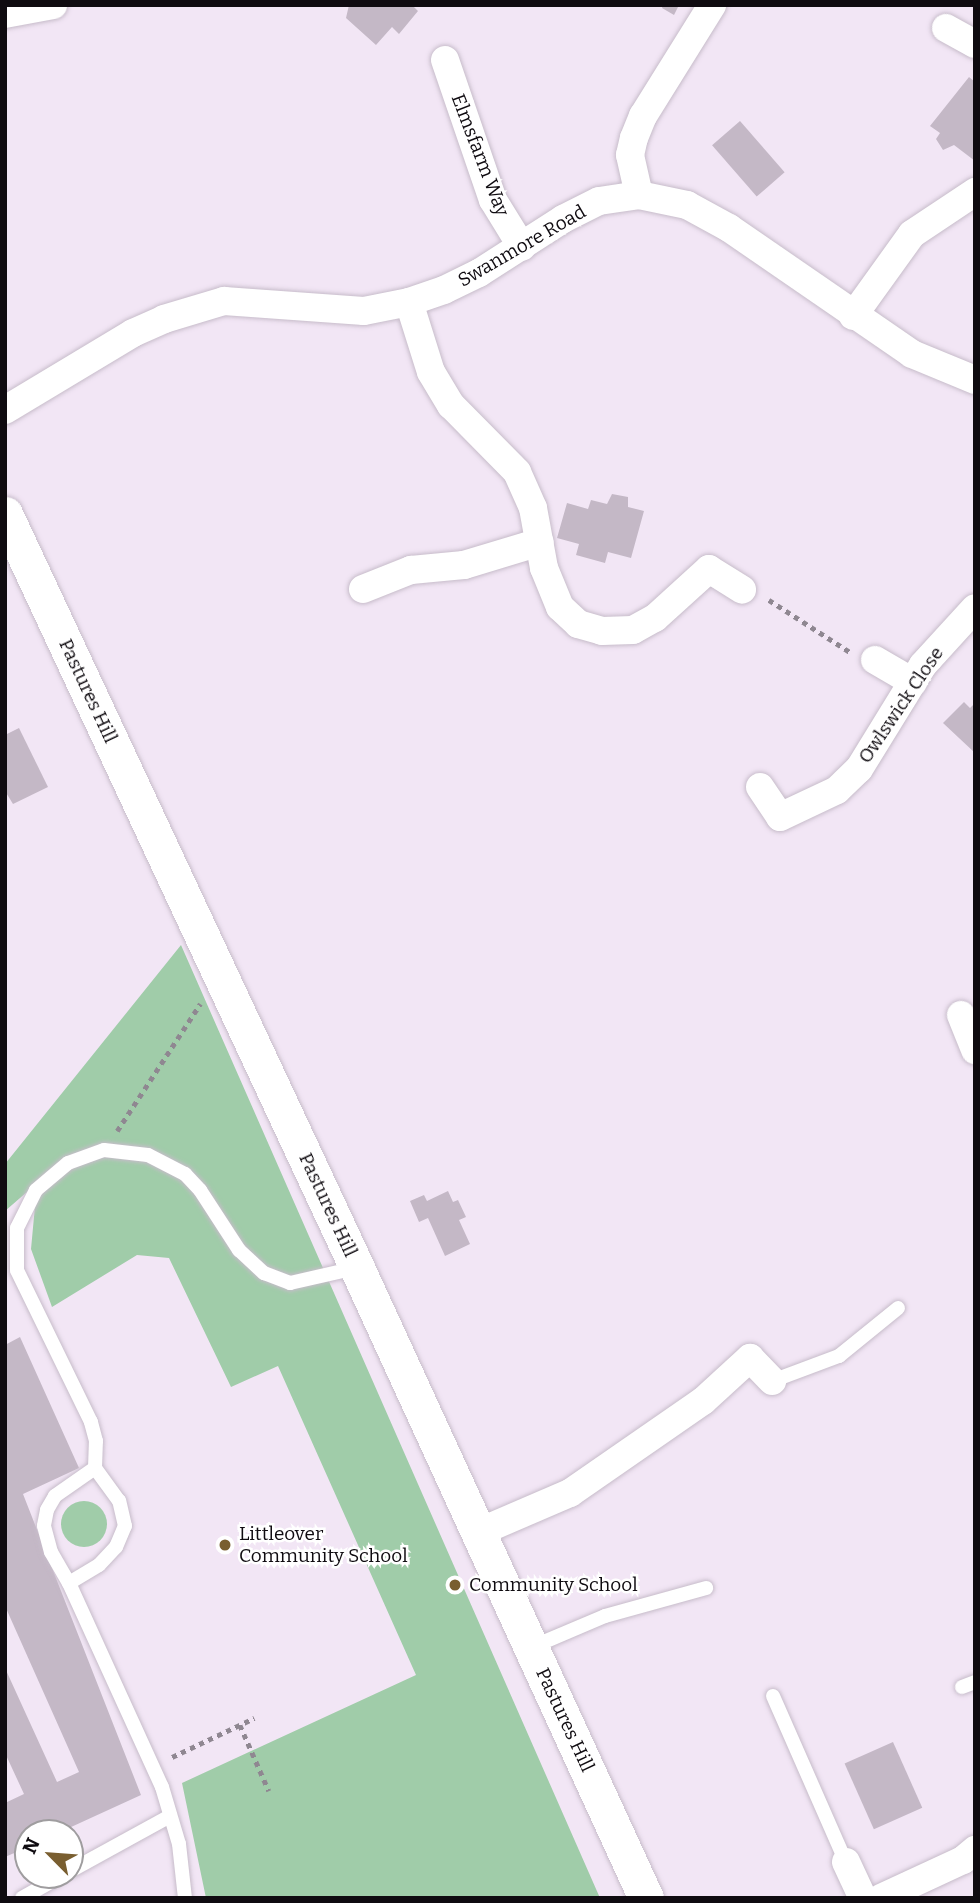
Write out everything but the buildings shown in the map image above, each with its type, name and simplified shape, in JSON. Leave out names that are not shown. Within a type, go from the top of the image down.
[{"type":"street","points":[[639,195],[629,155],[634,138],[643,116],[712,5]]},
{"type":"street","points":[[946,28],[975,44]]},
{"type":"street","name":"Elmsfarm Way","points":[[445,60],[493,200],[522,247]]},
{"type":"street","points":[[853,316],[912,234],[975,192]]},
{"type":"street","name":"Swanmore Road","points":[[5,410],[133,333],[164,319],[224,301],[363,311],[409,302],[444,290],[522,247],[563,219],[599,201],[639,195],[687,205],[729,228],[853,316],[912,354],[975,380]]},
{"type":"street","points":[[409,302],[431,372],[451,405],[517,472],[533,508],[544,568],[559,607],[578,624],[602,631],[633,630],[656,618],[709,569],[742,590]]},
{"type":"street","name":"Pastures Hill","points":[[5,514],[357,1268],[646,1898]]},
{"type":"street","points":[[363,589],[411,569],[464,565],[540,542]]},
{"type":"street","name":"Owlswick Close","points":[[760,787],[780,817],[837,790],[859,769],[932,654],[975,608]]},
{"type":"street","points":[[875,660],[912,682]]},
{"type":"street","points":[[961,1016],[975,1050]]},
{"type":"street","points":[[479,1532],[569,1493],[703,1401],[750,1358],[772,1381]]},
{"type":"street","points":[[881,1898],[963,1860],[975,1850]]},
{"type":"street","points":[[846,1862],[863,1898]]},
{"type":"lane","points":[[5,1248],[36,1190],[68,1163],[104,1150],[148,1155],[185,1174],[200,1190],[239,1250],[264,1273],[290,1283],[357,1268]]},
{"type":"lane","points":[[17,1227],[17,1270],[91,1422],[96,1441],[95,1468],[119,1501],[125,1526],[116,1547],[99,1565],[69,1583]]},
{"type":"lane","points":[[772,1381],[839,1356],[898,1308]]},
{"type":"lane","points":[[95,1468],[55,1496],[47,1510],[44,1526],[51,1552],[69,1583],[162,1787],[179,1844],[185,1898]]},
{"type":"lane","points":[[532,1647],[605,1616],[706,1588]]},
{"type":"lane","points":[[773,1696],[846,1862]]},
{"type":"lane","points":[[84,1863],[170,1816]]},
{"type":"lane","points":[[22,1898],[38,1889]]},
{"type":"path","points":[[742,590],[760,594],[856,656],[875,660]]},
{"type":"path","points":[[104,1150],[189,1021]]},
{"type":"path","points":[[177,1755],[254,1718]]},
{"type":"path","points":[[240,1725],[269,1791]]},
{"type":"green space","points":[[181,945],[600,1898],[206,1898],[182,1783],[416,1675],[278,1366],[231,1387],[169,1258],[137,1255],[52,1307],[31,1249],[35,1206],[27,1192],[5,1211],[5,1164]]},
{"type":"green space","points":[[84,1501],[100,1508],[107,1524],[100,1540],[84,1547],[68,1540],[61,1524],[68,1508]]},
{"type":"place","name":"Littleover Community School","points":[[225,1545]]},
{"type":"place","name":"Community School","points":[[455,1585]]}]
